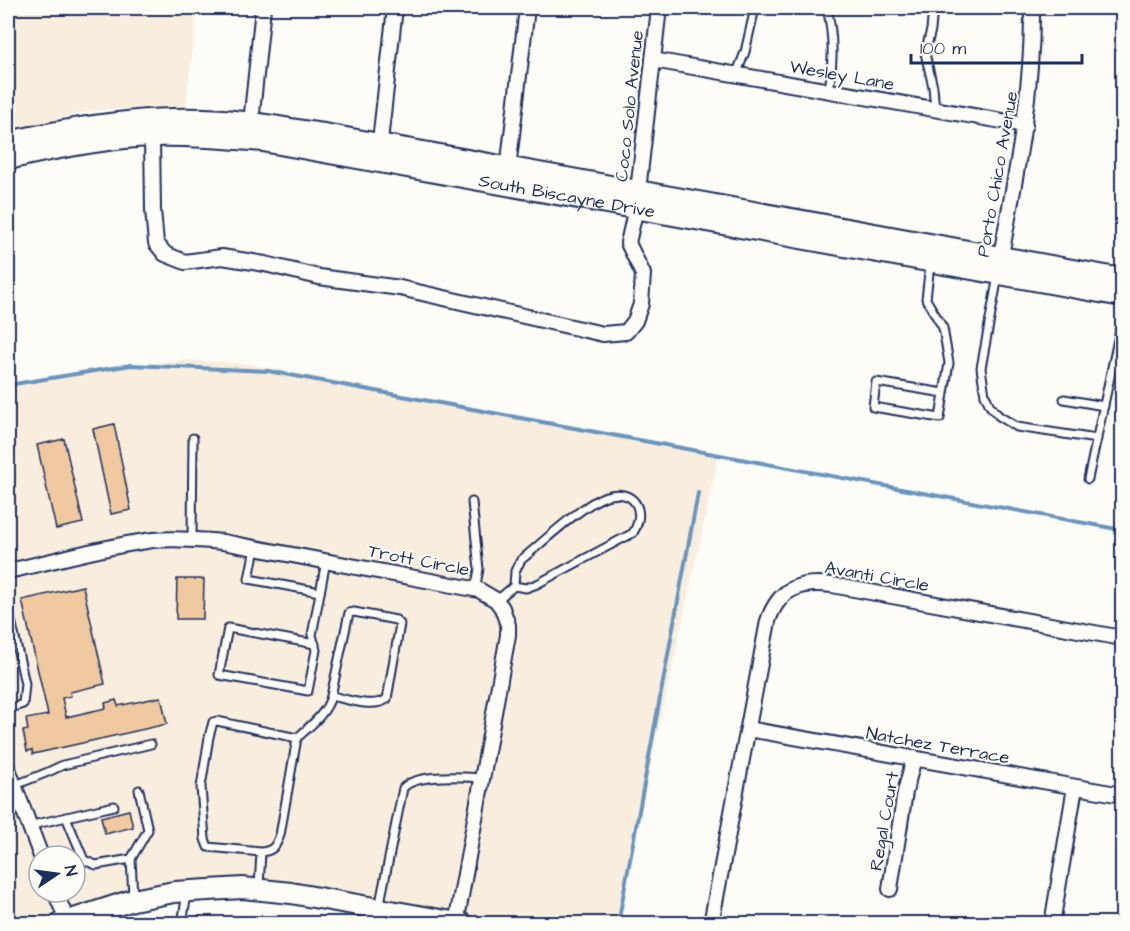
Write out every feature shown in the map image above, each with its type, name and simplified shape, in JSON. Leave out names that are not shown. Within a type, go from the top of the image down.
[{"type":"street","points":[[250,131],[263,8]]},
{"type":"street","points":[[379,153],[395,8]]},
{"type":"street","points":[[507,176],[527,8]]},
{"type":"street","name":"Coco Solo Avenue","points":[[152,136],[156,243],[165,254],[185,262],[222,257],[265,264],[319,277],[400,288],[603,333],[626,332],[635,321],[641,303],[643,274],[628,243],[637,200],[658,8]]},
{"type":"street","name":"Porto Chico Avenue","points":[[1000,265],[1030,83],[1032,8]]},
{"type":"street","name":"Wesley Lane","points":[[653,60],[1024,125]]},
{"type":"street","name":"South Biscayne Drive","points":[[8,142],[55,131],[122,122],[181,119],[1000,265],[1122,279]]},
{"type":"street","name":"South Biscayne Drive","points":[[8,159],[83,144],[152,136],[250,131]]},
{"type":"street","name":"South Biscayne Drive","points":[[637,200],[930,262],[1000,265],[1122,296]]},
{"type":"street","name":"Trott Circle","points":[[8,571],[134,543],[192,539],[255,548],[475,590],[486,593],[496,601]]},
{"type":"street","name":"Avanti Circle","points":[[711,924],[771,611],[782,596],[802,585],[814,583],[832,585],[1122,638]]},
{"type":"street","points":[[60,904],[65,922],[134,900],[222,888],[291,893],[458,923],[508,635],[506,616],[496,601]]},
{"type":"street","name":"Natchez Terrace","points":[[748,729],[1122,795]]},
{"type":"street","name":"Regal Court","points":[[890,890],[905,792],[914,759]]},
{"type":"street","points":[[8,769],[36,844]]},
{"type":"street","points":[[1052,924],[1075,787]]},
{"type":"lane","points":[[736,75],[745,52],[755,8]]},
{"type":"lane","points":[[826,8],[834,50],[829,91]]},
{"type":"lane","points":[[933,8],[931,30],[925,53],[933,87],[935,110]]},
{"type":"lane","points":[[930,262],[926,299],[943,328],[949,363],[940,418],[873,407],[876,382],[944,393]]},
{"type":"lane","points":[[1000,265],[981,368],[981,381],[990,406],[1008,423],[1017,427],[1097,439]]},
{"type":"lane","points":[[1088,479],[1121,337],[1122,321]]},
{"type":"lane","points":[[1064,399],[1104,406]]},
{"type":"lane","points":[[192,539],[193,438]]},
{"type":"lane","points":[[496,601],[514,586],[515,571],[521,560],[592,503],[615,494],[627,496],[636,503],[640,514],[633,533],[537,584],[526,588],[514,586]]},
{"type":"lane","points":[[472,502],[479,569],[475,590]]},
{"type":"lane","points":[[255,548],[249,579],[320,592]]},
{"type":"lane","points":[[315,644],[228,628],[219,675],[308,691],[316,650],[315,644],[312,635],[326,561]]},
{"type":"lane","points":[[8,606],[25,684],[22,704],[8,709]]},
{"type":"lane","points":[[297,738],[213,722],[201,787],[204,829],[208,846],[261,852],[271,850],[276,845],[280,835],[297,738],[317,719],[330,701],[331,696],[349,613],[396,620],[400,624],[387,699],[382,703],[373,704],[331,696]]},
{"type":"lane","points":[[13,786],[63,765],[151,744]]},
{"type":"lane","points":[[379,908],[403,788],[407,783],[421,780],[455,777],[482,778]]},
{"type":"lane","points":[[134,900],[131,859],[148,830],[139,790]]},
{"type":"lane","points":[[28,826],[114,806]]},
{"type":"lane","points":[[66,817],[84,860],[96,865],[131,859]]},
{"type":"lane","points":[[259,890],[261,852]]},
{"type":"lane","points":[[182,924],[187,891]]},
{"type":"shaded area","points":[[8,8],[197,8],[186,106],[95,110],[8,130]]},
{"type":"shaded area","points":[[190,360],[248,364],[719,454],[616,923],[494,924],[464,917],[515,625],[508,605],[490,588],[437,575],[198,533],[172,533],[8,565],[8,384]]},
{"type":"shaded area","points":[[172,545],[222,548],[476,596],[491,604],[501,626],[501,635],[451,915],[292,887],[71,913],[68,904],[87,904],[87,844],[44,844],[8,747],[8,577],[135,549]]},
{"type":"shaded area","points":[[8,790],[29,844],[27,844],[27,904],[53,904],[59,917],[42,923],[8,923]]},
{"type":"building","points":[[114,424],[131,510],[111,514],[93,429]]},
{"type":"building","points":[[64,439],[83,523],[56,529],[37,445]]},
{"type":"building","points":[[177,579],[204,579],[203,619],[176,619]]},
{"type":"building","points":[[83,586],[105,684],[70,692],[71,696],[62,698],[66,717],[106,708],[105,703],[116,700],[118,706],[161,697],[167,724],[33,754],[32,750],[27,751],[23,731],[28,730],[26,719],[48,715],[22,600]]},
{"type":"building","points":[[129,810],[133,827],[105,834],[101,817]]},
{"type":"waterway","points":[[8,385],[131,365],[268,371],[1122,530]]},
{"type":"waterway","points":[[618,924],[698,493]]}]
